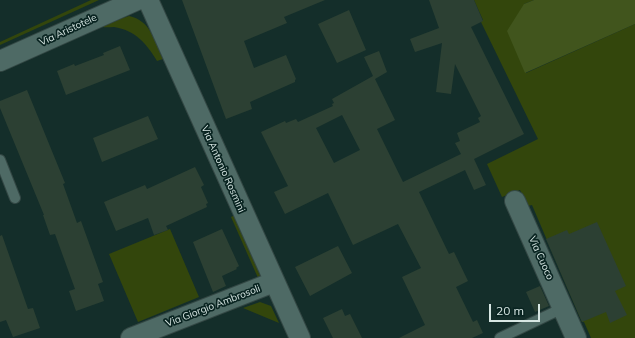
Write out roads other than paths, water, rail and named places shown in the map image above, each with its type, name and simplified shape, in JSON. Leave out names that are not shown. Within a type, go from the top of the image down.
[{"type":"street","name":"Via Aristotele","points":[[0,61],[137,0]]},
{"type":"street","name":"Via Antonio Rosmini","points":[[148,0],[300,338]]},
{"type":"street","name":"Via Cuoco","points":[[515,201],[576,338]]},
{"type":"street","name":"Via Giorgio Ambrosoli","points":[[131,338],[274,282]]},
{"type":"lane","points":[[0,160],[16,198]]},
{"type":"lane","points":[[500,338],[563,308]]}]
